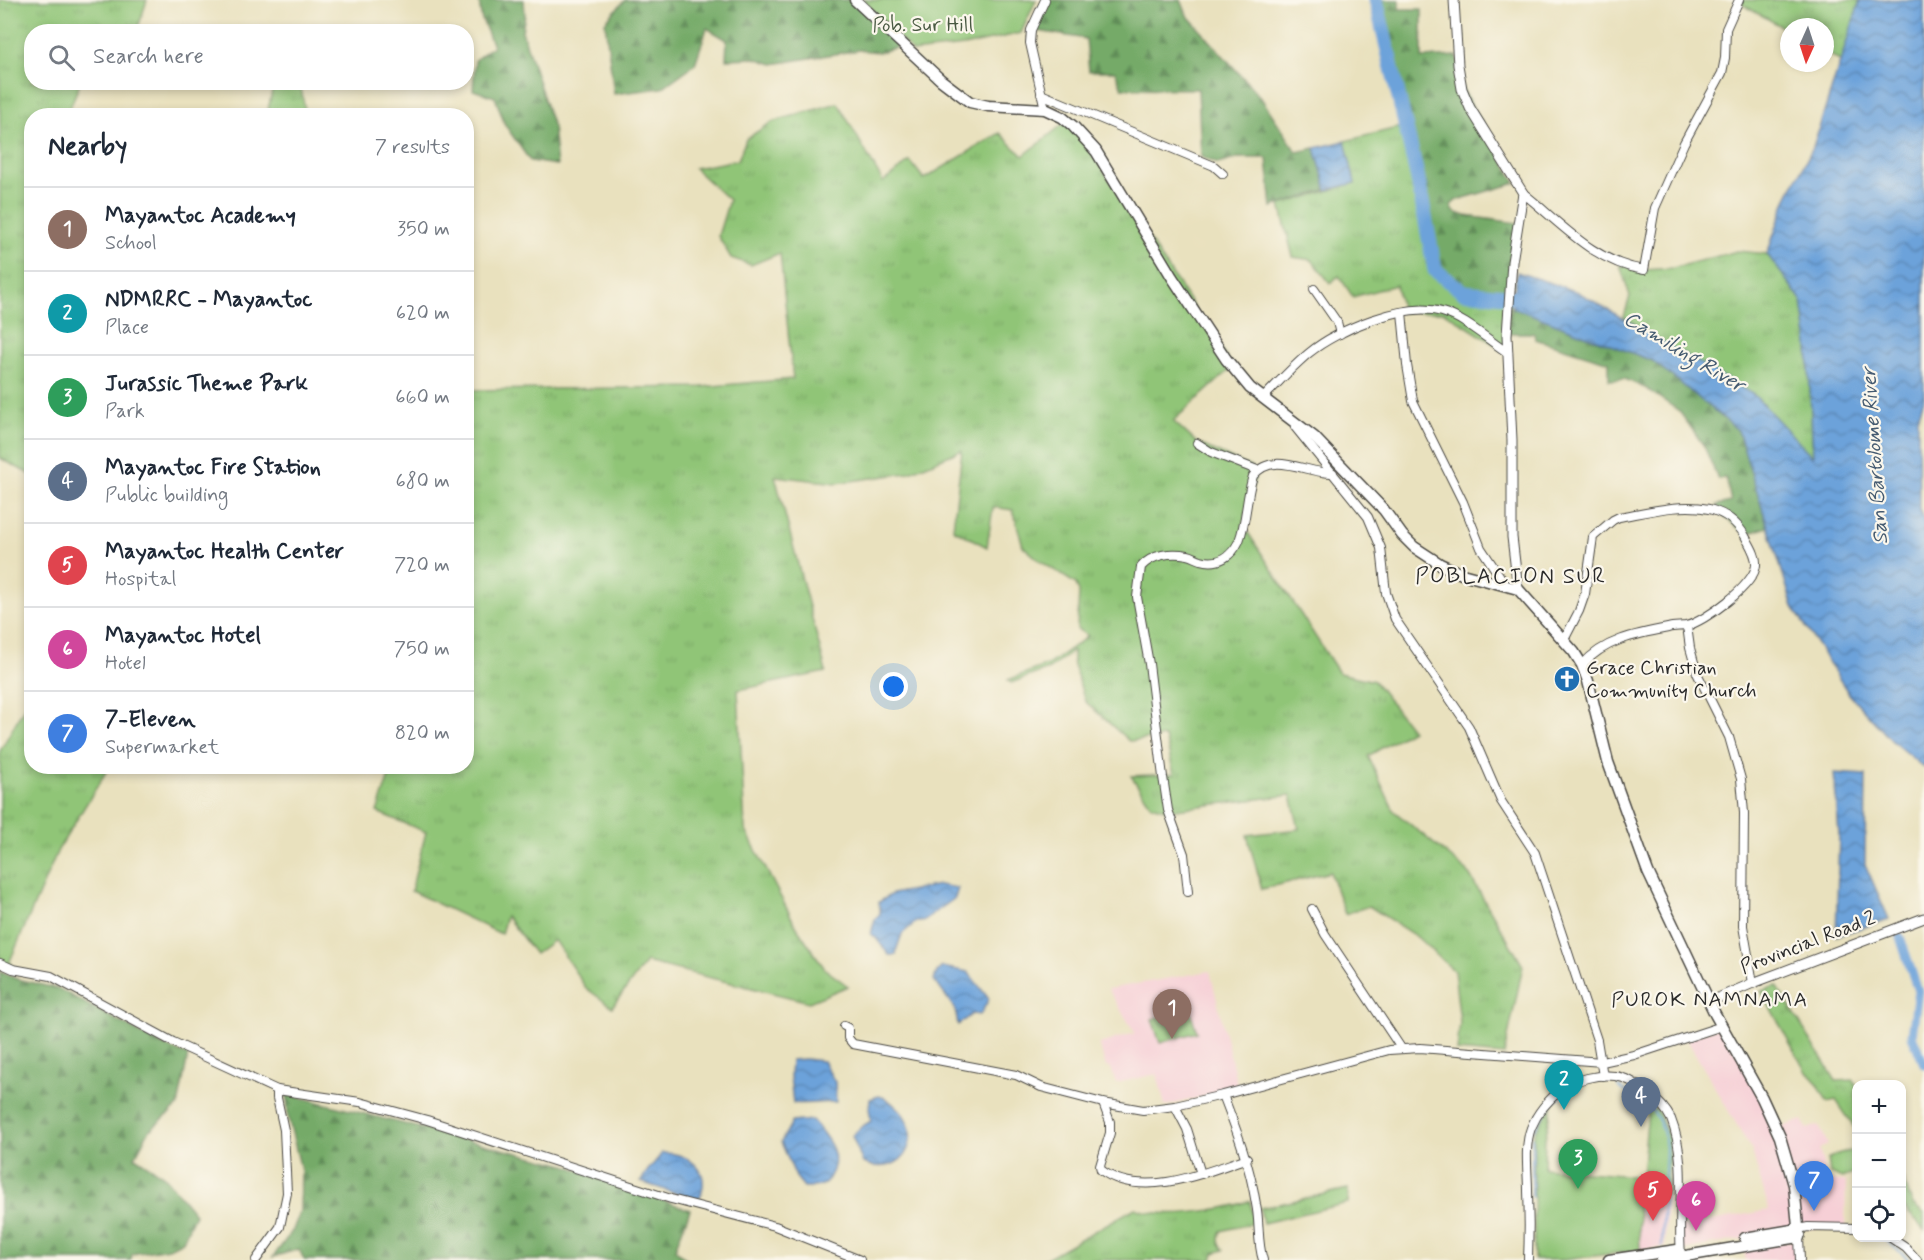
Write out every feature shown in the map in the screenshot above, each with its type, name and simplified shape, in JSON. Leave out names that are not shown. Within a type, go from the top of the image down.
[{"type":"main road","points":[[855,0],[941,80],[970,102],[988,106],[1045,109],[1062,117],[1096,151],[1172,277],[1226,358],[1250,388],[1314,437],[1384,510],[1402,535],[1420,551],[1462,574],[1518,589],[1564,640],[1582,665],[1605,753],[1641,853],[1672,926],[1709,1002],[1762,1098],[1780,1137],[1794,1185],[1802,1231],[1681,1253],[1610,1260]]},
{"type":"main road","points":[[1662,1260],[1681,1253]]},
{"type":"street","points":[[1045,109],[1031,49],[1031,30],[1046,0]]},
{"type":"street","points":[[1454,0],[1458,65],[1462,89],[1470,108],[1522,193],[1586,246],[1620,265],[1644,270],[1655,208],[1684,143],[1722,73],[1726,29],[1739,0]]},
{"type":"street","points":[[1041,94],[1214,166],[1223,174]]},
{"type":"street","points":[[1518,589],[1512,537],[1512,440],[1507,335],[1511,274],[1522,193]]},
{"type":"street","points":[[1314,290],[1337,322],[1340,334]]},
{"type":"street","points":[[1263,398],[1309,353],[1340,334],[1402,312],[1427,310],[1444,312],[1508,353]]},
{"type":"street","points":[[1402,312],[1409,381],[1416,408],[1463,502],[1481,548],[1505,584]]},
{"type":"street","points":[[1290,420],[1362,508],[1377,536],[1383,556],[1389,605],[1395,619],[1469,727],[1501,801],[1530,844],[1540,865],[1597,1040],[1603,1076]]},
{"type":"street","points":[[1197,443],[1211,452],[1257,470]]},
{"type":"street","points":[[1188,892],[1184,854],[1168,810],[1162,777],[1149,664],[1137,597],[1141,567],[1154,556],[1186,555],[1209,562],[1219,561],[1226,557],[1234,550],[1239,539],[1250,485],[1257,470],[1265,465],[1286,464],[1318,472],[1333,473]]},
{"type":"street","points":[[1564,640],[1585,594],[1593,537],[1613,520],[1619,517],[1691,507],[1712,510],[1733,520],[1748,542],[1756,565],[1752,576],[1733,597],[1687,626],[1652,631],[1614,641],[1593,654],[1582,665]]},
{"type":"street","points":[[1687,626],[1696,673],[1728,737],[1741,779],[1744,821],[1743,926],[1753,983]]},
{"type":"street","points":[[1312,909],[1325,934],[1401,1048]]},
{"type":"street","name":"Provincial Road 2","points":[[1709,1002],[1924,918]]},
{"type":"street","points":[[0,963],[13,969],[51,976],[173,1042],[277,1090],[360,1102],[427,1120],[671,1199],[775,1226],[860,1260]]},
{"type":"street","points":[[844,1026],[848,1028],[848,1038],[853,1044],[1016,1075],[1041,1087],[1103,1103],[1143,1110],[1175,1106],[1223,1095],[1401,1048],[1602,1062],[1634,1055],[1722,1026]]},
{"type":"street","points":[[1528,1260],[1527,1149],[1533,1125],[1546,1104],[1567,1086],[1584,1079],[1603,1076],[1615,1076],[1636,1085],[1656,1099],[1670,1118],[1676,1136],[1680,1162],[1681,1253]]},
{"type":"street","points":[[256,1260],[280,1227],[287,1193],[284,1130],[277,1090]]},
{"type":"street","points":[[1223,1095],[1246,1158],[1257,1206],[1263,1260]]},
{"type":"street","points":[[1103,1103],[1110,1122],[1110,1133],[1101,1170],[1111,1177],[1131,1183],[1152,1184],[1201,1174],[1246,1158]]},
{"type":"street","points":[[1175,1106],[1188,1130],[1201,1174]]},
{"type":"street","points":[[1800,1260],[1802,1231],[1852,1228]]},
{"type":"street","points":[[1897,1242],[1917,1260]]},
{"type":"shaded area","points":[[1210,971],[1238,1088],[1165,1106],[1157,1074],[1116,1083],[1111,1068],[1106,1067],[1099,1044],[1135,1033],[1108,989]]},
{"type":"shaded area","points":[[1722,1026],[1777,1129],[1802,1120],[1807,1129],[1819,1125],[1828,1145],[1819,1149],[1828,1181],[1846,1181],[1845,1227],[1798,1229],[1681,1250],[1680,1227],[1769,1210],[1752,1151],[1686,1038]]},
{"type":"shaded area","points":[[1667,1195],[1665,1247],[1640,1250],[1638,1196]]},
{"type":"shaded area","points":[[1797,1240],[1797,1260],[1745,1260],[1745,1248]]},
{"type":"green space","points":[[0,0],[147,0],[139,24],[24,24],[24,90],[77,90],[70,108],[24,108],[24,471],[0,458]]},
{"type":"green space","points":[[479,0],[524,0],[525,15],[522,31],[553,127],[557,165],[530,161],[505,125],[495,97],[473,90],[475,60],[493,46],[481,17]]},
{"type":"green space","points":[[625,0],[856,0],[902,46],[879,52],[859,50],[773,64],[755,58],[726,59],[727,40],[707,28],[695,64],[662,88],[614,94],[605,22]]},
{"type":"green space","name":"Pob. Sur Hill","points":[[863,0],[1036,0],[1021,33],[964,46],[913,52]]},
{"type":"green space","points":[[1044,0],[1181,0],[1187,15],[1261,98],[1297,152],[1315,148],[1327,190],[1272,207],[1267,158],[1238,158],[1218,164],[1201,157],[1198,89],[1122,88],[1115,71],[1089,71],[1086,39],[1031,30]]},
{"type":"green space","points":[[1376,0],[1399,0],[1399,9],[1422,9],[1422,58],[1457,56],[1462,88],[1516,183],[1457,200],[1451,205],[1454,212],[1466,216],[1517,223],[1510,298],[1463,292],[1435,270],[1394,72]]},
{"type":"green space","points":[[1739,0],[1860,0],[1841,62],[1834,58],[1834,18],[1780,18],[1780,26],[1738,2]]},
{"type":"green space","points":[[272,90],[301,90],[305,108],[268,108]]},
{"type":"green space","points":[[838,103],[883,182],[910,161],[924,179],[1000,133],[1023,156],[1067,121],[1079,133],[1233,367],[1173,421],[1197,443],[1257,470],[1243,525],[1339,673],[1374,681],[1412,730],[1368,756],[1394,811],[1467,871],[1523,966],[1504,1055],[1457,1051],[1460,1022],[1454,971],[1417,937],[1369,906],[1345,914],[1330,872],[1262,889],[1247,835],[1299,829],[1291,795],[1168,810],[1151,805],[1131,776],[1174,774],[1165,737],[1129,741],[1085,701],[1073,663],[1073,651],[1049,669],[1011,683],[1008,680],[1049,664],[1088,636],[1077,629],[1079,592],[1076,584],[1040,561],[1023,546],[1013,510],[993,507],[987,547],[953,529],[962,450],[907,473],[837,483],[775,476],[826,672],[738,690],[745,829],[796,926],[825,969],[848,986],[809,1002],[646,962],[612,1007],[586,988],[554,940],[535,954],[506,916],[501,934],[411,891],[426,832],[377,812],[390,774],[474,774],[474,390],[701,387],[793,379],[780,253],[751,265],[731,258],[718,236],[729,200],[694,168],[738,160],[746,139],[772,122]]},
{"type":"green space","points":[[1401,127],[1407,128],[1435,267],[1510,298],[1508,353],[1444,312],[1402,312],[1396,285],[1353,297],[1339,276],[1330,283],[1312,260],[1293,257],[1280,205],[1355,183],[1345,141]]},
{"type":"green space","points":[[1737,251],[1767,254],[1802,301],[1808,345],[1813,458],[1754,395],[1689,359],[1624,317],[1630,296],[1620,265],[1644,270],[1673,268]]},
{"type":"green space","points":[[1512,307],[1653,361],[1738,430],[1768,527],[1746,534],[1719,513],[1717,505],[1731,502],[1726,478],[1718,479],[1704,446],[1679,411],[1645,388],[1625,379],[1609,380],[1609,362],[1535,339],[1534,333],[1508,333]]},
{"type":"green space","points":[[24,708],[24,774],[105,774],[58,850],[10,961],[13,969],[0,963],[0,751]]},
{"type":"green space","points":[[0,972],[17,979],[59,989],[164,1046],[188,1055],[178,1106],[149,1131],[135,1157],[164,1176],[195,1214],[183,1241],[169,1248],[132,1254],[131,1260],[0,1260]]},
{"type":"green space","points":[[1777,986],[1836,1081],[1852,1080],[1852,1124],[1836,1100],[1827,1102],[1818,1084],[1805,1070],[1761,991]]},
{"type":"green space","points":[[1189,1007],[1197,1032],[1160,1043],[1152,1019]]},
{"type":"green space","points":[[287,1094],[565,1165],[690,1210],[675,1249],[687,1260],[304,1260],[299,1249],[273,1257],[293,1230],[300,1211],[301,1170],[288,1117]]},
{"type":"green space","points":[[1553,1104],[1545,1138],[1544,1168],[1642,1177],[1648,1110],[1657,1109],[1670,1140],[1667,1195],[1638,1196],[1640,1250],[1564,1260],[1534,1260],[1534,1133]]},
{"type":"green space","points":[[1852,1151],[1852,1174],[1842,1178],[1830,1173],[1828,1159]]},
{"type":"green space","points":[[1906,1187],[1913,1205],[1924,1213],[1924,1230],[1906,1210]]},
{"type":"green space","points":[[1348,1189],[1348,1203],[1263,1223],[1260,1208]]},
{"type":"green space","points":[[1250,1201],[1254,1223],[1221,1231],[1219,1239],[1224,1250],[1214,1253],[1212,1260],[1043,1260],[1135,1208],[1146,1212],[1176,1213],[1224,1208]]},
{"type":"water","name":"San Bartolome River","points":[[1860,0],[1924,0],[1924,398],[1918,419],[1919,508],[1924,522],[1924,768],[1892,741],[1849,694],[1793,607],[1738,430],[1653,361],[1512,307],[1517,272],[1578,292],[1754,395],[1813,457],[1808,345],[1802,301],[1767,254],[1786,200],[1813,147]]},
{"type":"water","points":[[1345,141],[1355,183],[1327,190],[1315,148]]},
{"type":"water","points":[[1834,773],[1866,775],[1865,864],[1889,919],[1836,936],[1839,834]]},
{"type":"water","points":[[939,885],[958,888],[955,898],[923,921],[916,922],[902,934],[896,955],[889,955],[871,934],[875,919],[880,914],[879,902],[892,894]]},
{"type":"water","points":[[942,967],[968,972],[989,999],[980,1015],[972,1014],[958,1025],[955,1009],[934,980]]},
{"type":"water","points":[[791,1060],[823,1061],[835,1082],[836,1102],[793,1103]]},
{"type":"water","points":[[878,1096],[894,1105],[904,1116],[909,1127],[910,1139],[907,1150],[901,1159],[891,1165],[878,1166],[863,1163],[852,1136],[871,1121],[870,1099]]},
{"type":"water","points":[[812,1120],[832,1147],[835,1162],[824,1184],[804,1187],[796,1177],[781,1142],[792,1122]]},
{"type":"water","points":[[662,1153],[681,1156],[695,1164],[703,1179],[700,1197],[693,1199],[641,1182]]},
{"type":"waterway","name":"Camiling River","points":[[1376,0],[1417,175],[1435,270],[1463,292],[1525,298]]},
{"type":"waterway","points":[[1900,937],[1918,991],[1912,1036],[1924,1064]]},
{"type":"waterway","points":[[1618,1087],[1652,1110],[1662,1126],[1666,1149],[1662,1246]]},
{"type":"waterway","points":[[1534,1129],[1552,1102],[1573,1088]]},
{"type":"waterway","points":[[1532,1137],[1532,1197]]},
{"type":"waterway","points":[[1888,1242],[1910,1260]]},
{"type":"place","name":"Grace Christian Community Church","points":[[1567,679]]},
{"type":"place","name":"Mayantoc Academy","points":[[1172,1039]]},
{"type":"place","name":"NDMRRC - Mayantoc","points":[[1564,1110]]},
{"type":"place","name":"Mayantoc Fire Station","points":[[1641,1127]]},
{"type":"place","name":"Jurassic Theme Park","points":[[1578,1189]]},
{"type":"place","name":"7-Eleven","points":[[1814,1211]]},
{"type":"place","name":"Mayantoc Health Center","points":[[1653,1221]]},
{"type":"place","name":"Mayantoc Hotel","points":[[1696,1231]]},
{"type":"district","name":"POBLACION SUR","points":[[1511,577]]},
{"type":"district","name":"PUROK NAMNAMA","points":[[1710,1000]]}]
